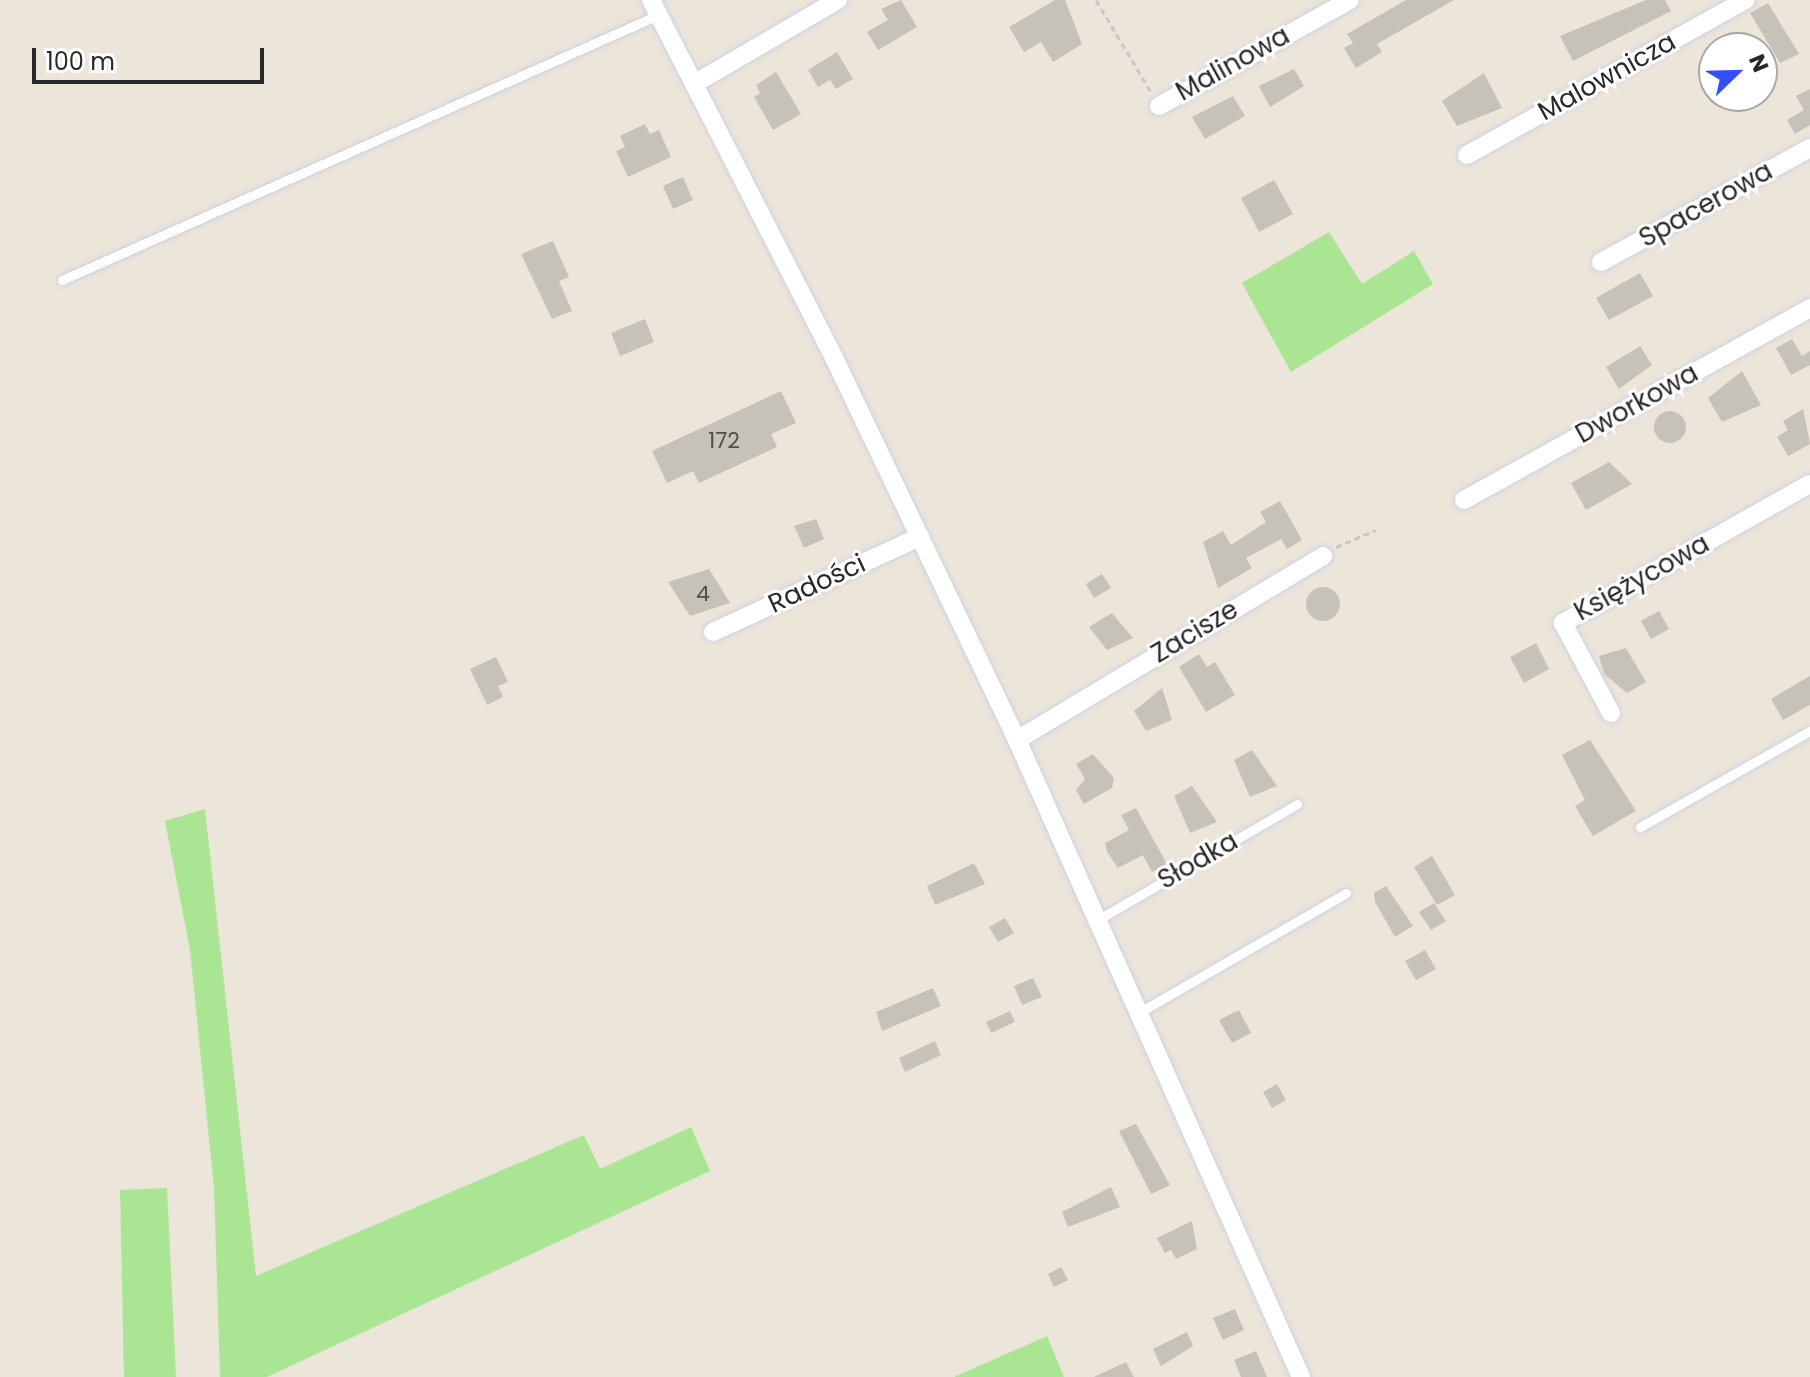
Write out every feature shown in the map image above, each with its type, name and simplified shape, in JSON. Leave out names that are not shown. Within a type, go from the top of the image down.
[{"type":"street","points":[[692,80],[838,0]]},
{"type":"street","name":"Malinowa","points":[[1159,106],[1350,0]]},
{"type":"street","name":"Malownicza","points":[[1467,155],[1746,0]]},
{"type":"street","points":[[654,7],[920,537],[1017,740],[1301,1377]]},
{"type":"street","name":"Spacerowa","points":[[1601,262],[1810,148]]},
{"type":"street","name":"Dworkowa","points":[[1464,500],[1810,308]]},
{"type":"street","name":"Księżycowa","points":[[1611,713],[1563,623],[1810,484]]},
{"type":"street","name":"Radości","points":[[713,632],[920,537]]},
{"type":"street","name":"Zacisze","points":[[1017,740],[1323,556]]},
{"type":"lane","points":[[62,280],[654,7]]},
{"type":"lane","points":[[1640,827],[1810,731]]},
{"type":"lane","name":"Słodka","points":[[1099,919],[1297,804]]},
{"type":"lane","points":[[1140,1012],[1346,893]]},
{"type":"path","points":[[1096,0],[1159,106]]},
{"type":"path","points":[[1323,556],[1376,530]]},
{"type":"green space","points":[[1329,232],[1362,284],[1414,251],[1433,284],[1291,372],[1242,283]]},
{"type":"green space","points":[[205,809],[256,1276],[584,1135],[600,1169],[691,1127],[710,1171],[267,1377],[220,1377],[214,1188],[190,950],[165,821]]},
{"type":"green space","points":[[167,1188],[176,1377],[124,1377],[120,1190]]},
{"type":"green space","points":[[1047,1336],[1064,1377],[954,1377]]},
{"type":"building","points":[[901,0],[917,27],[878,50],[867,32],[888,20],[881,9]]},
{"type":"building","points":[[1055,0],[1065,0],[1082,44],[1053,62],[1041,42],[1024,52],[1009,27]]},
{"type":"building","points":[[1406,0],[1454,0],[1377,44],[1382,52],[1356,68],[1344,48],[1353,43],[1347,34]]},
{"type":"building","points":[[1646,0],[1665,0],[1671,11],[1573,61],[1560,36]]},
{"type":"building","points":[[1768,3],[1799,54],[1780,63],[1778,32],[1761,32],[1750,13]]},
{"type":"building","points":[[837,52],[853,79],[836,89],[830,80],[818,87],[808,70]]},
{"type":"building","points":[[1294,69],[1304,86],[1270,107],[1259,86]]},
{"type":"building","points":[[776,72],[801,114],[773,130],[754,97],[760,93],[756,85]]},
{"type":"building","points":[[1484,73],[1502,108],[1457,126],[1442,101]]},
{"type":"building","points":[[1810,89],[1810,125],[1795,134],[1787,120],[1804,110],[1796,96]]},
{"type":"building","points":[[1233,96],[1245,116],[1205,139],[1192,117]]},
{"type":"building","points":[[645,124],[650,134],[659,130],[671,157],[628,177],[616,151],[625,147],[620,136]]},
{"type":"building","points":[[683,177],[693,200],[673,209],[663,186]]},
{"type":"building","points":[[1274,180],[1293,214],[1259,232],[1241,198]]},
{"type":"building","points":[[553,241],[569,277],[559,281],[572,311],[552,319],[521,254]]},
{"type":"building","points":[[1640,273],[1653,296],[1609,320],[1596,298]]},
{"type":"building","points":[[645,319],[654,342],[620,356],[611,333]]},
{"type":"building","points":[[1792,339],[1802,356],[1810,351],[1810,365],[1791,375],[1776,348]]},
{"type":"building","points":[[1640,346],[1652,365],[1619,389],[1606,367]]},
{"type":"building","points":[[1742,371],[1761,405],[1722,422],[1708,398]]},
{"type":"building","points":[[781,391],[796,423],[771,434],[777,447],[699,483],[693,471],[667,483],[652,451]]},
{"type":"building","points":[[1803,409],[1810,444],[1788,456],[1777,437],[1788,430],[1783,421]]},
{"type":"building","points":[[1670,411],[1681,416],[1686,427],[1681,438],[1670,443],[1659,438],[1654,427],[1659,416]]},
{"type":"building","points":[[1609,462],[1632,484],[1586,510],[1571,483]]},
{"type":"building","points":[[1280,501],[1302,540],[1287,549],[1281,539],[1246,558],[1252,568],[1218,588],[1203,542],[1223,531],[1231,545],[1266,522],[1260,512]]},
{"type":"building","points":[[816,519],[824,539],[804,548],[794,526]]},
{"type":"building","points":[[709,569],[730,603],[690,616],[668,582]]},
{"type":"building","points":[[1102,574],[1111,588],[1094,598],[1086,584]]},
{"type":"building","points":[[1323,587],[1335,592],[1340,604],[1335,616],[1323,621],[1311,616],[1306,604],[1311,592]]},
{"type":"building","points":[[1659,611],[1669,629],[1651,639],[1641,621]]},
{"type":"building","points":[[1112,613],[1133,638],[1107,650],[1089,627]]},
{"type":"building","points":[[1536,643],[1549,669],[1524,683],[1510,657]]},
{"type":"building","points":[[1626,648],[1646,682],[1627,693],[1604,674],[1599,656]]},
{"type":"building","points":[[1199,654],[1207,667],[1215,662],[1235,695],[1206,712],[1179,667]]},
{"type":"building","points":[[496,657],[508,682],[498,686],[503,697],[487,705],[470,669]]},
{"type":"building","points":[[1810,676],[1810,705],[1783,720],[1771,699]]},
{"type":"building","points":[[1162,688],[1172,720],[1146,731],[1134,711]]},
{"type":"building","points":[[1590,740],[1636,811],[1593,836],[1575,806],[1585,800],[1562,755]]},
{"type":"building","points":[[1252,750],[1277,786],[1250,797],[1234,760]]},
{"type":"building","points":[[1093,754],[1114,778],[1112,788],[1084,804],[1076,790],[1085,779],[1076,764]]},
{"type":"building","points":[[1192,786],[1217,822],[1190,833],[1174,796]]},
{"type":"building","points":[[1136,808],[1167,864],[1152,872],[1143,855],[1118,868],[1107,852],[1105,843],[1129,830],[1121,815]]},
{"type":"building","points":[[1432,856],[1455,895],[1437,905],[1414,867]]},
{"type":"building","points":[[974,863],[985,884],[935,905],[927,886]]},
{"type":"building","points":[[1386,886],[1413,926],[1395,937],[1375,902],[1374,893]]},
{"type":"building","points":[[1434,903],[1446,921],[1431,930],[1419,912]]},
{"type":"building","points":[[1005,918],[1014,933],[998,942],[989,927]]},
{"type":"building","points":[[1425,950],[1436,969],[1416,980],[1405,961]]},
{"type":"building","points":[[1033,978],[1042,997],[1022,1005],[1014,986]]},
{"type":"building","points":[[933,988],[941,1006],[882,1031],[876,1012]]},
{"type":"building","points":[[1239,1010],[1251,1033],[1232,1043],[1219,1020]]},
{"type":"building","points":[[1010,1011],[1015,1022],[991,1033],[986,1022]]},
{"type":"building","points":[[935,1041],[941,1055],[905,1072],[899,1058]]},
{"type":"building","points":[[1277,1084],[1286,1100],[1272,1108],[1263,1092]]},
{"type":"building","points":[[1136,1124],[1170,1185],[1151,1194],[1119,1131]]},
{"type":"building","points":[[1111,1187],[1120,1207],[1068,1227],[1062,1212]]},
{"type":"building","points":[[1192,1221],[1197,1249],[1176,1259],[1171,1250],[1165,1253],[1157,1238]]},
{"type":"building","points":[[1061,1267],[1068,1280],[1054,1287],[1048,1274]]},
{"type":"building","points":[[1235,1309],[1244,1330],[1223,1340],[1213,1318]]},
{"type":"building","points":[[1187,1332],[1193,1346],[1161,1366],[1153,1349]]},
{"type":"building","points":[[1256,1351],[1267,1377],[1241,1377],[1234,1360]]},
{"type":"building","points":[[1126,1362],[1134,1377],[1094,1377]]}]
